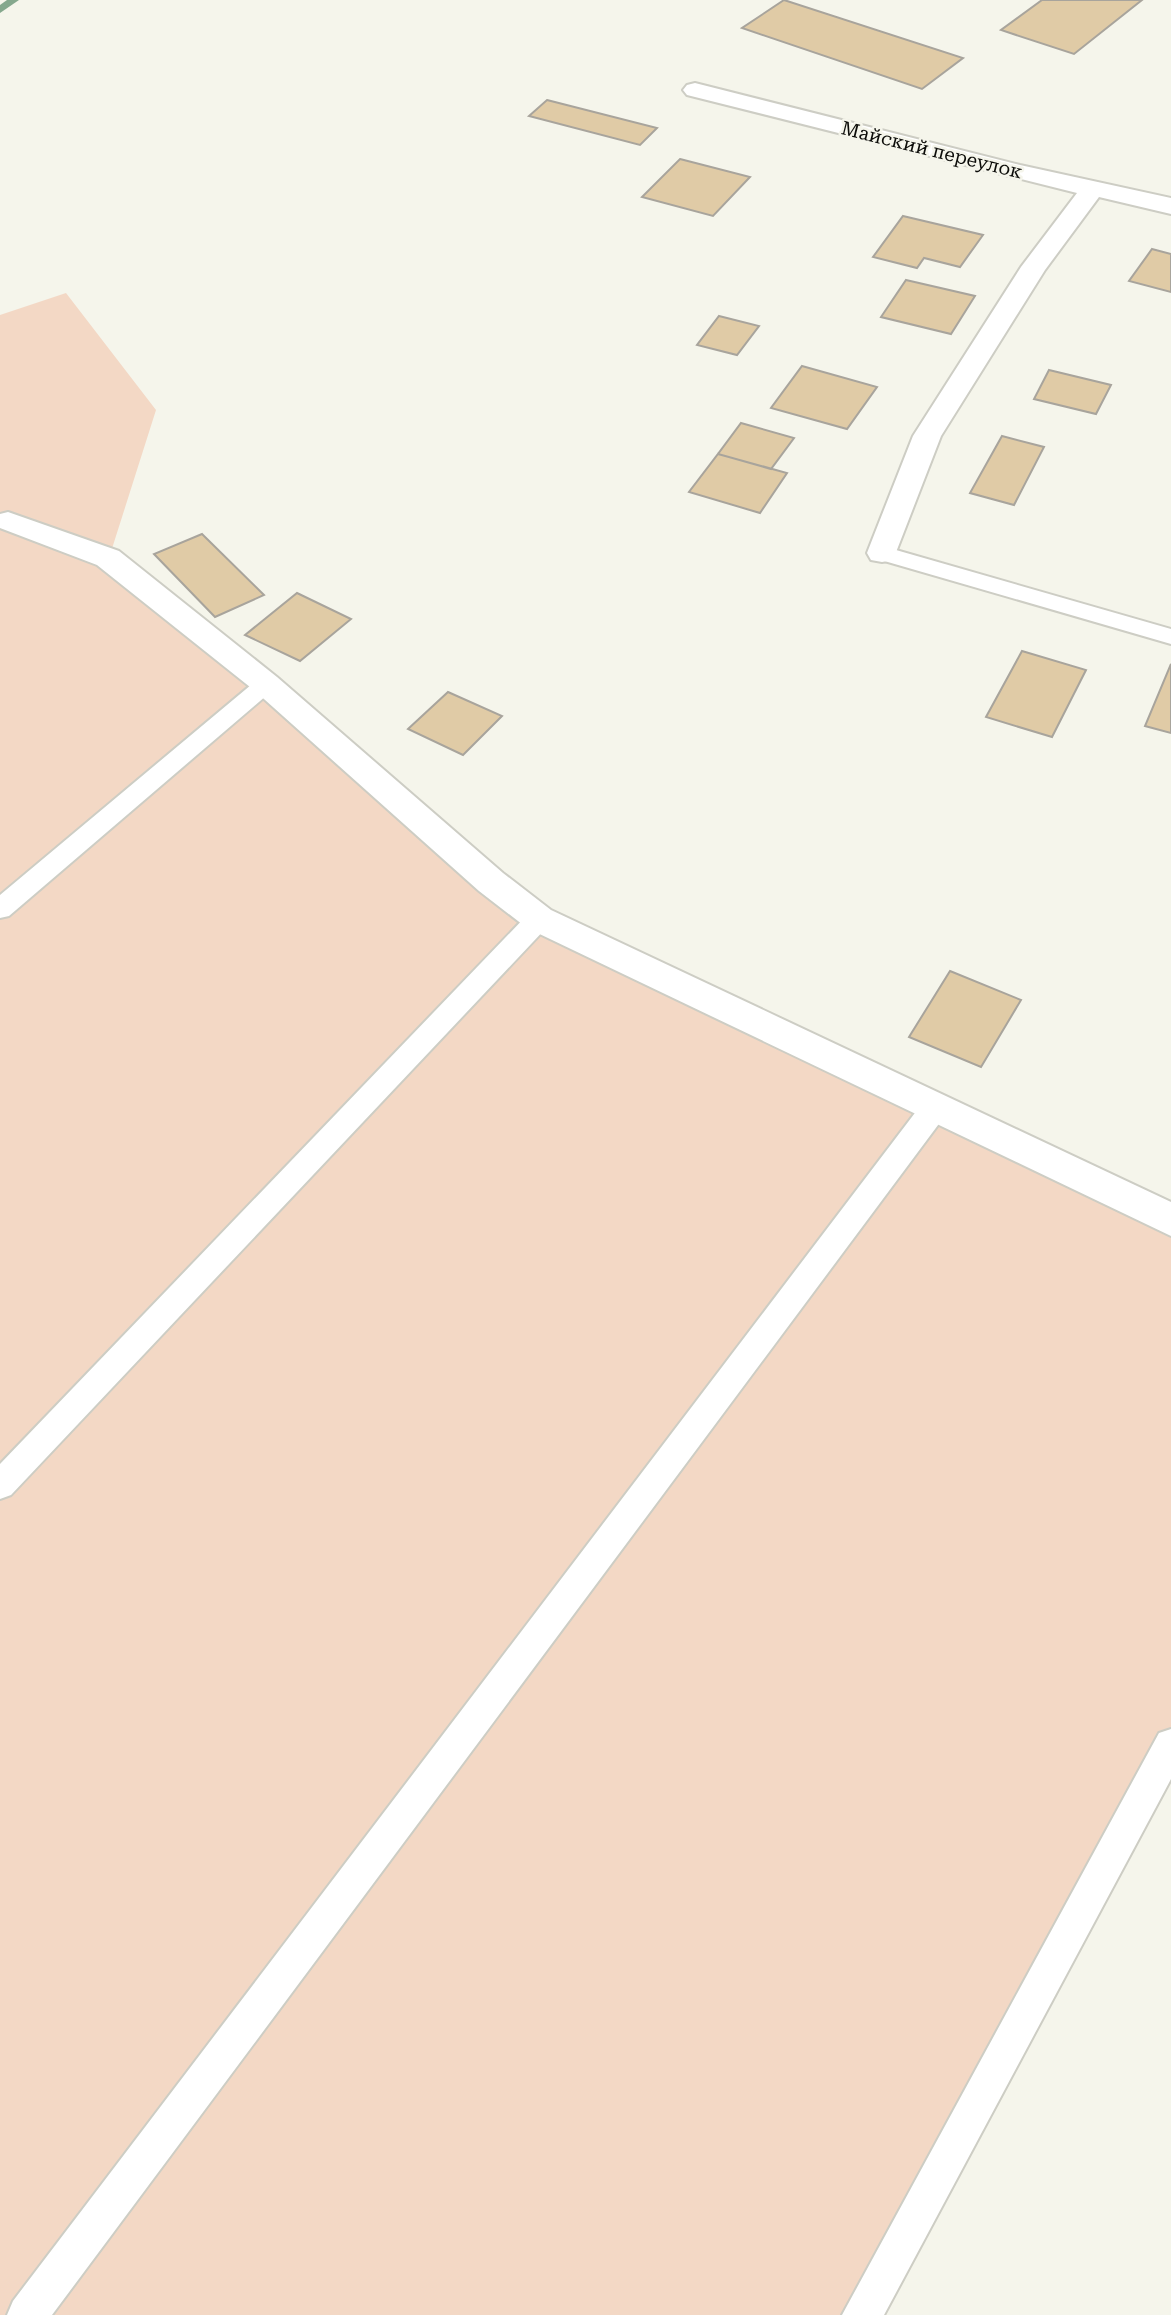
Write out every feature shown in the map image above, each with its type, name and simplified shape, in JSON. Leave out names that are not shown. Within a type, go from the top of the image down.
[{"type":"street","name":"Майский переулок","points":[[695,90],[1171,206]]},
{"type":"street","points":[[882,552],[928,436],[1034,267],[1093,189]]},
{"type":"street","points":[[8,521],[108,558],[265,684],[491,882],[539,919],[1171,1220]]},
{"type":"lane","points":[[882,552],[1171,637]]},
{"type":"lane","points":[[0,909],[265,684]]},
{"type":"lane","points":[[0,1485],[539,919]]},
{"type":"lane","points":[[26,2315],[934,1109]]},
{"type":"lane","points":[[862,2315],[1171,1745]]},
{"type":"shaded area","points":[[66,293],[156,410],[109,558],[491,882],[1171,1220],[1171,1745],[862,2315],[0,2315],[0,315]]},
{"type":"building","points":[[784,0],[963,58],[922,89],[742,28]]},
{"type":"building","points":[[1042,0],[1142,0],[1074,54],[1001,30]]},
{"type":"building","points":[[547,100],[657,128],[640,145],[529,116]]},
{"type":"building","points":[[680,159],[750,177],[713,216],[642,197]]},
{"type":"building","points":[[903,216],[983,235],[960,267],[924,258],[917,268],[873,257]]},
{"type":"building","points":[[1152,249],[1171,254],[1171,292],[1129,281]]},
{"type":"building","points":[[906,280],[975,296],[951,334],[881,317]]},
{"type":"building","points":[[719,316],[759,326],[737,355],[697,345]]},
{"type":"building","points":[[802,366],[877,387],[847,429],[771,408]]},
{"type":"building","points":[[1049,370],[1111,385],[1096,414],[1034,399]]},
{"type":"building","points":[[741,423],[794,438],[771,469],[718,454]]},
{"type":"building","points":[[1002,436],[1044,447],[1014,505],[970,493]]},
{"type":"building","points":[[718,454],[787,473],[760,513],[689,492]]},
{"type":"building","points":[[202,534],[264,595],[215,617],[154,554]]},
{"type":"building","points":[[297,593],[351,619],[300,661],[245,635]]},
{"type":"building","points":[[1022,651],[1086,670],[1052,737],[986,717]]},
{"type":"building","points":[[1171,664],[1171,733],[1145,726]]},
{"type":"building","points":[[448,692],[502,716],[463,755],[408,729]]},
{"type":"building","points":[[950,971],[1021,1000],[981,1067],[909,1037]]},
{"type":"waterway","points":[[0,10],[14,0]]}]
